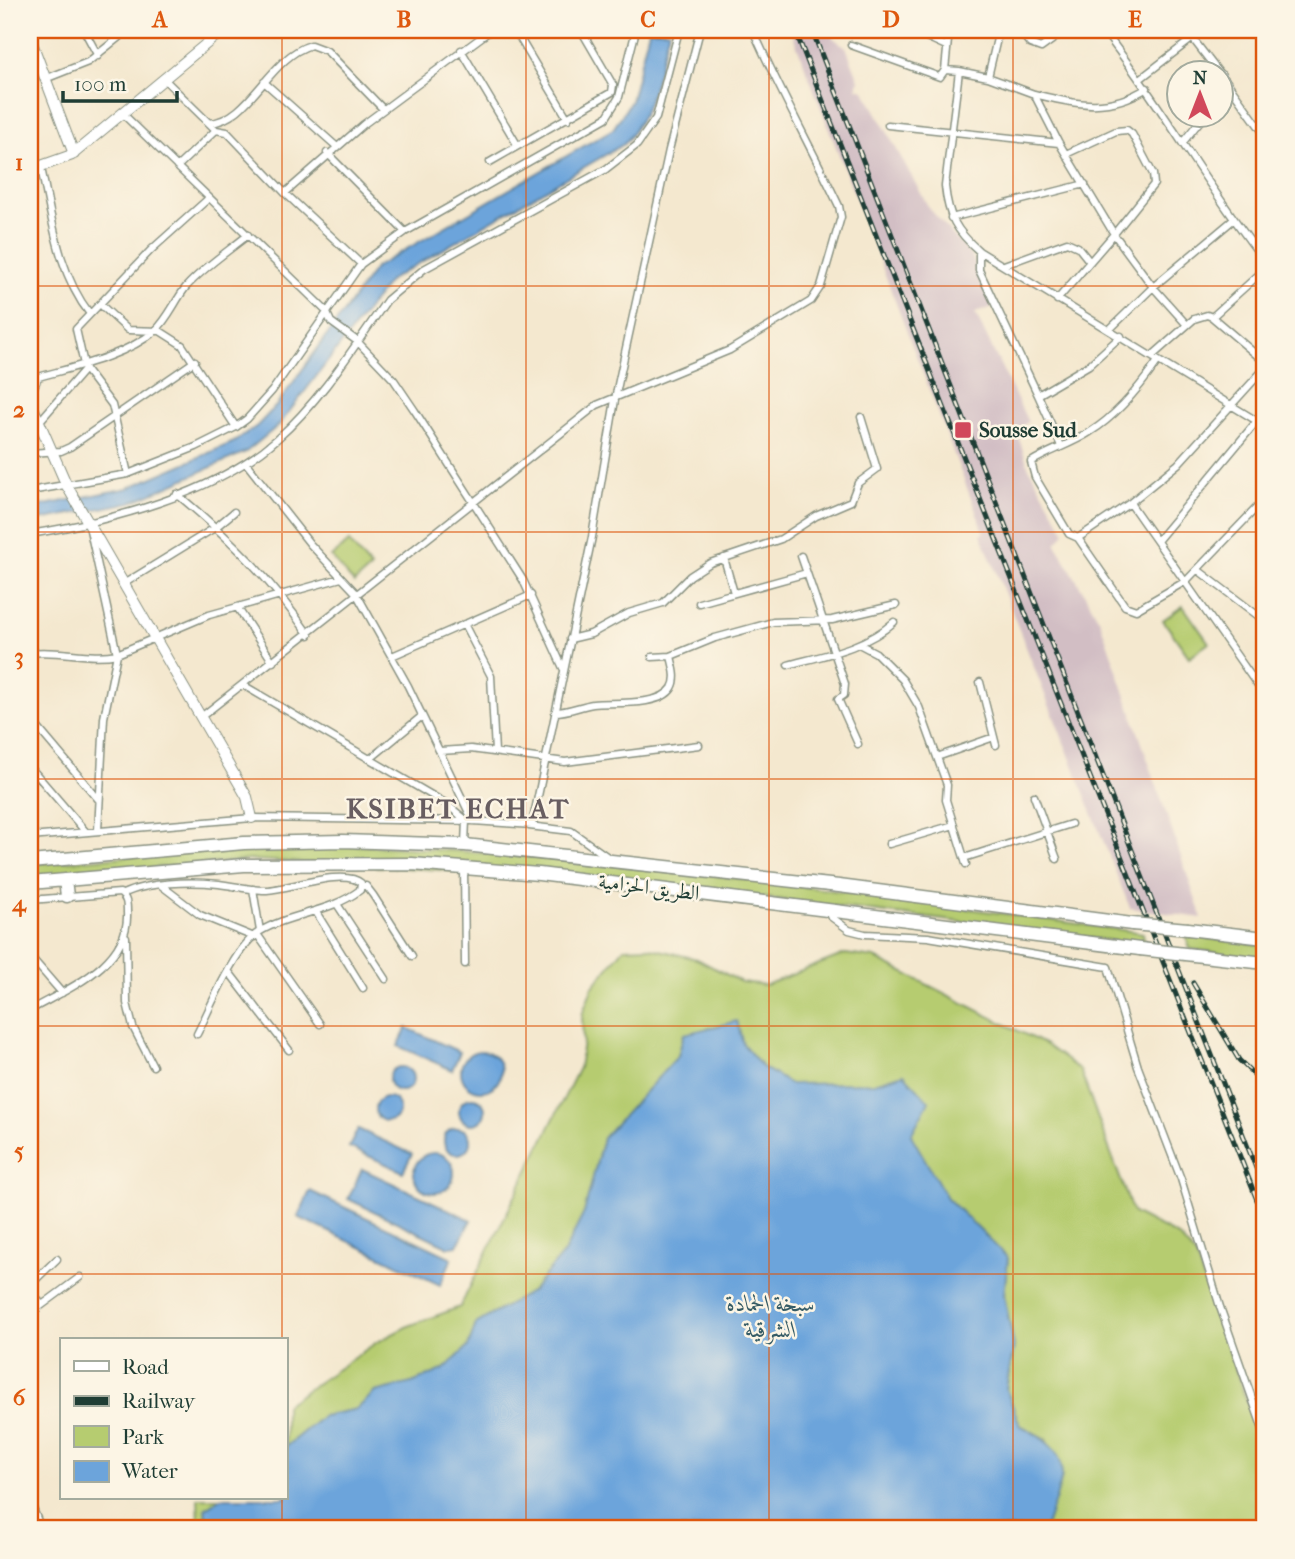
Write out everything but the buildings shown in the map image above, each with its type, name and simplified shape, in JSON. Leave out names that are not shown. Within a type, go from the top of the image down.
[{"type":"highway","name":"الطريق الحزامية","points":[[30,862],[244,843],[343,841],[466,845],[1265,938]]},
{"type":"highway","name":"الطريق الحزامية","points":[[30,883],[163,870],[293,863],[464,867],[1265,963]]},
{"type":"highway","points":[[65,880],[67,896]]},
{"type":"street","points":[[84,30],[98,56]]},
{"type":"street","points":[[45,79],[98,56],[128,30]]},
{"type":"street","points":[[30,170],[74,154],[223,30]]},
{"type":"street","points":[[285,193],[327,153],[491,30]]},
{"type":"street","points":[[515,30],[568,119]]},
{"type":"street","points":[[490,162],[568,119],[613,90],[581,30]]},
{"type":"street","points":[[30,491],[128,474],[185,452],[247,419],[272,391],[326,311],[362,264],[405,232],[606,118],[618,97],[636,30]]},
{"type":"street","points":[[30,560],[32,533],[136,510],[246,463],[292,425],[387,300],[424,270],[606,169],[638,145],[656,118],[679,30]]},
{"type":"street","points":[[529,826],[533,822],[592,537],[616,394],[669,150],[700,30]]},
{"type":"street","points":[[201,717],[309,635],[356,593],[557,435],[616,394],[686,370],[738,346],[811,301],[821,286],[841,217],[839,206],[793,109],[775,81],[753,30]]},
{"type":"street","points":[[911,30],[946,46]]},
{"type":"street","points":[[851,45],[940,77],[945,70],[949,30]]},
{"type":"street","points":[[988,77],[999,30]]},
{"type":"street","points":[[1019,30],[1030,44],[1041,48],[1066,30]]},
{"type":"street","points":[[1103,30],[1147,88],[1233,220],[1265,261]]},
{"type":"street","points":[[1186,30],[1210,60]]},
{"type":"street","points":[[30,38],[74,154]]},
{"type":"street","points":[[1140,79],[1193,38]]},
{"type":"street","points":[[209,122],[228,119],[292,53],[311,45],[327,51],[383,109]]},
{"type":"street","points":[[461,50],[518,146]]},
{"type":"street","points":[[945,70],[988,77],[1059,100],[1111,105],[1147,88]]},
{"type":"street","points":[[959,71],[949,131],[945,186],[951,218],[957,230],[979,251],[1265,426]]},
{"type":"street","points":[[164,79],[216,130],[227,132],[285,193],[362,264]]},
{"type":"street","points":[[264,82],[336,146]]},
{"type":"street","points":[[1034,94],[1059,143],[1114,234],[1153,287],[1186,325]]},
{"type":"street","points":[[1236,95],[1265,135]]},
{"type":"street","points":[[123,114],[326,311],[331,322],[357,341],[394,380],[531,595],[564,669]]},
{"type":"street","points":[[888,125],[1059,143]]},
{"type":"street","points":[[177,167],[216,130]]},
{"type":"street","points":[[1057,300],[1154,184],[1153,174],[1132,134],[1127,130],[1116,131],[1066,154]]},
{"type":"street","points":[[1183,142],[1193,130]]},
{"type":"street","points":[[327,153],[405,232]]},
{"type":"street","points":[[41,168],[61,258],[71,286],[90,314]]},
{"type":"street","points":[[951,218],[1085,184]]},
{"type":"street","points":[[128,474],[112,405],[85,366],[76,329],[151,250],[209,198]]},
{"type":"street","points":[[1110,329],[1153,287],[1233,220]]},
{"type":"street","points":[[248,235],[192,281],[155,330],[141,340],[85,366],[32,382],[30,402],[72,496],[156,636],[247,797],[252,818]]},
{"type":"street","points":[[1004,265],[1067,242],[1077,247],[1090,262]]},
{"type":"street","points":[[979,251],[979,270],[1061,446]]},
{"type":"street","points":[[1212,317],[1265,269]]},
{"type":"street","points":[[100,304],[128,330],[155,330],[179,343],[195,361],[236,426]]},
{"type":"street","points":[[1078,538],[1130,503],[1178,464],[1265,365],[1212,317],[1201,315],[1152,356]]},
{"type":"street","points":[[1038,395],[1089,365],[1121,336]]},
{"type":"street","points":[[30,453],[51,452],[70,447],[195,361]]},
{"type":"street","points":[[1158,361],[1137,389],[1106,420],[1032,460],[1031,466],[1069,534],[1078,538],[1130,609],[1142,608],[1186,581],[1265,499]]},
{"type":"street","points":[[39,422],[85,366]]},
{"type":"street","points":[[570,639],[591,634],[629,613],[663,603],[691,576],[724,558],[781,539],[816,516],[851,501],[858,484],[877,468],[861,417]]},
{"type":"street","points":[[1157,541],[1257,421]]},
{"type":"street","points":[[246,463],[356,593],[392,656],[440,751],[469,820],[466,845]]},
{"type":"street","points":[[177,494],[234,541],[280,594],[309,635]]},
{"type":"street","points":[[1130,503],[1265,696]]},
{"type":"street","points":[[125,583],[216,527],[234,512]]},
{"type":"street","points":[[87,520],[117,654],[104,718],[98,830]]},
{"type":"street","points":[[801,556],[846,690],[838,699],[858,744]]},
{"type":"street","points":[[724,558],[734,593]]},
{"type":"street","points":[[1198,570],[1265,621]]},
{"type":"street","points":[[699,603],[807,573]]},
{"type":"street","points":[[30,653],[56,650],[104,657],[117,654],[156,636],[237,607],[341,578]]},
{"type":"street","points":[[392,656],[531,595]]},
{"type":"street","points":[[652,657],[671,656],[715,638],[773,622],[861,615],[896,605]]},
{"type":"street","points":[[237,607],[273,662]]},
{"type":"street","points":[[788,665],[859,644],[883,632],[894,622]]},
{"type":"street","points":[[464,624],[491,676],[495,752]]},
{"type":"street","points":[[859,644],[876,653],[903,680],[919,707],[947,785],[946,800],[965,861],[1071,824]]},
{"type":"street","points":[[555,712],[590,705],[647,701],[668,692],[674,686],[675,674],[671,656]]},
{"type":"street","points":[[937,757],[995,741],[980,682]]},
{"type":"street","points":[[243,685],[469,820]]},
{"type":"street","points":[[370,759],[422,716]]},
{"type":"street","points":[[30,724],[33,722],[99,800]]},
{"type":"street","points":[[440,751],[471,749],[565,762],[699,745]]},
{"type":"street","points":[[30,767],[85,831]]},
{"type":"street","points":[[1034,796],[1057,859]]},
{"type":"street","points":[[30,837],[252,818],[469,820],[571,831],[613,861]]},
{"type":"street","points":[[889,844],[954,825]]},
{"type":"street","points":[[464,867],[465,964]]},
{"type":"street","points":[[30,901],[67,896],[123,894],[162,886],[211,883],[253,889],[330,879],[356,879],[373,895],[412,956]]},
{"type":"street","points":[[162,886],[200,915],[257,934]]},
{"type":"street","points":[[197,1034],[229,972],[257,934],[337,904],[362,886]]},
{"type":"street","points":[[253,889],[257,934],[320,1024]]},
{"type":"street","points":[[123,894],[127,903],[127,1003],[133,1027],[153,1066]]},
{"type":"street","points":[[337,904],[386,979]]},
{"type":"street","points":[[830,911],[830,916],[838,923],[849,930],[865,934],[928,937],[1108,967],[1138,1067],[1181,1179],[1220,1307],[1265,1435]]},
{"type":"street","points":[[316,912],[363,988]]},
{"type":"street","points":[[30,1009],[62,993],[107,961],[126,936]]},
{"type":"street","points":[[30,956],[62,993]]},
{"type":"street","points":[[229,972],[289,1050]]},
{"type":"street","points":[[30,1285],[57,1259]]},
{"type":"street","points":[[30,1314],[80,1277]]},
{"type":"street","points":[[30,1291],[42,1305]]},
{"type":"street","points":[[30,1501],[41,1529]]},
{"type":"shaded area","points":[[791,30],[832,30],[833,38],[846,47],[859,80],[857,88],[864,90],[929,208],[972,257],[995,307],[975,313],[1028,422],[1016,430],[1028,466],[1065,532],[1056,544],[1100,621],[1202,918],[1130,908],[981,534],[984,532]]},
{"type":"green space","points":[[349,542],[371,568],[354,583],[331,557]]},
{"type":"green space","points":[[1183,606],[1209,643],[1189,657],[1163,620]]},
{"type":"green space","points":[[351,845],[550,858],[847,892],[1143,933],[1145,945],[613,879],[252,860],[30,878],[30,864],[251,847]]},
{"type":"green space","points":[[1186,936],[1265,945],[1265,959],[1190,949]]},
{"type":"green space","points":[[647,947],[697,959],[741,982],[766,985],[845,954],[875,958],[1046,1045],[1080,1070],[1133,1213],[1178,1236],[1195,1255],[1265,1453],[1265,1529],[1045,1529],[1062,1477],[1046,1439],[1020,1425],[1006,1389],[1014,1346],[1004,1295],[1008,1258],[947,1198],[910,1135],[904,1074],[874,1083],[790,1084],[761,1066],[743,1044],[684,1034],[678,1056],[603,1138],[584,1213],[564,1253],[532,1291],[476,1324],[468,1347],[443,1370],[412,1383],[375,1392],[357,1409],[323,1416],[287,1445],[287,1404],[377,1342],[406,1327],[460,1307],[579,1068],[583,1042],[582,1015],[592,988],[624,948]]},
{"type":"green space","points":[[198,1500],[217,1500],[205,1509],[208,1529],[199,1529]]},
{"type":"water","points":[[649,30],[669,30],[648,104],[624,144],[390,280],[279,425],[246,452],[132,502],[30,522],[30,508],[128,488],[234,442],[257,426],[277,405],[376,267],[613,129],[631,101]]},
{"type":"water","name":"سبخة الحمادة الشرقية","points":[[737,1021],[743,1044],[761,1066],[790,1084],[874,1083],[904,1074],[929,1101],[911,1135],[947,1198],[1008,1258],[1004,1295],[1014,1346],[1006,1389],[1020,1425],[1052,1447],[1062,1469],[1061,1481],[1045,1529],[208,1529],[205,1509],[217,1500],[287,1500],[287,1445],[323,1416],[357,1409],[375,1392],[412,1383],[443,1370],[468,1347],[476,1324],[532,1291],[564,1253],[584,1213],[603,1138],[678,1056],[684,1034]]},
{"type":"water","points":[[407,1028],[460,1052],[452,1070],[398,1046]]},
{"type":"water","points":[[481,1051],[489,1052],[495,1057],[500,1063],[500,1079],[495,1085],[489,1090],[481,1091],[473,1090],[467,1085],[462,1079],[461,1071],[462,1063],[467,1057],[473,1052]]},
{"type":"water","points":[[401,1067],[410,1070],[413,1079],[410,1088],[401,1091],[392,1088],[389,1079],[392,1070]]},
{"type":"water","points":[[387,1097],[396,1100],[399,1109],[396,1118],[387,1121],[378,1118],[375,1109],[378,1100]]},
{"type":"water","points":[[472,1098],[481,1102],[485,1111],[481,1120],[472,1124],[463,1120],[459,1111],[463,1102]]},
{"type":"water","points":[[457,1128],[466,1132],[470,1141],[466,1150],[457,1154],[448,1150],[444,1141],[448,1132]]},
{"type":"water","points":[[358,1129],[412,1154],[403,1172],[349,1147]]},
{"type":"water","points":[[434,1153],[442,1154],[448,1159],[453,1165],[453,1181],[448,1187],[442,1192],[434,1193],[426,1192],[420,1187],[415,1181],[414,1173],[415,1165],[420,1159],[426,1154]]},
{"type":"water","points":[[362,1169],[471,1220],[457,1246],[449,1247],[348,1199]]},
{"type":"water","points":[[310,1191],[452,1258],[440,1285],[298,1217]]},
{"type":"railway","points":[[795,30],[1265,1220]]},
{"type":"railway","points":[[812,30],[1265,1191]]},
{"type":"railway","points":[[1193,983],[1239,1060],[1265,1085]]},
{"type":"place","name":"Sousse Sud","points":[[963,430]]},
{"type":"district","name":"KSIBET ECHAT","points":[[458,808]]}]
